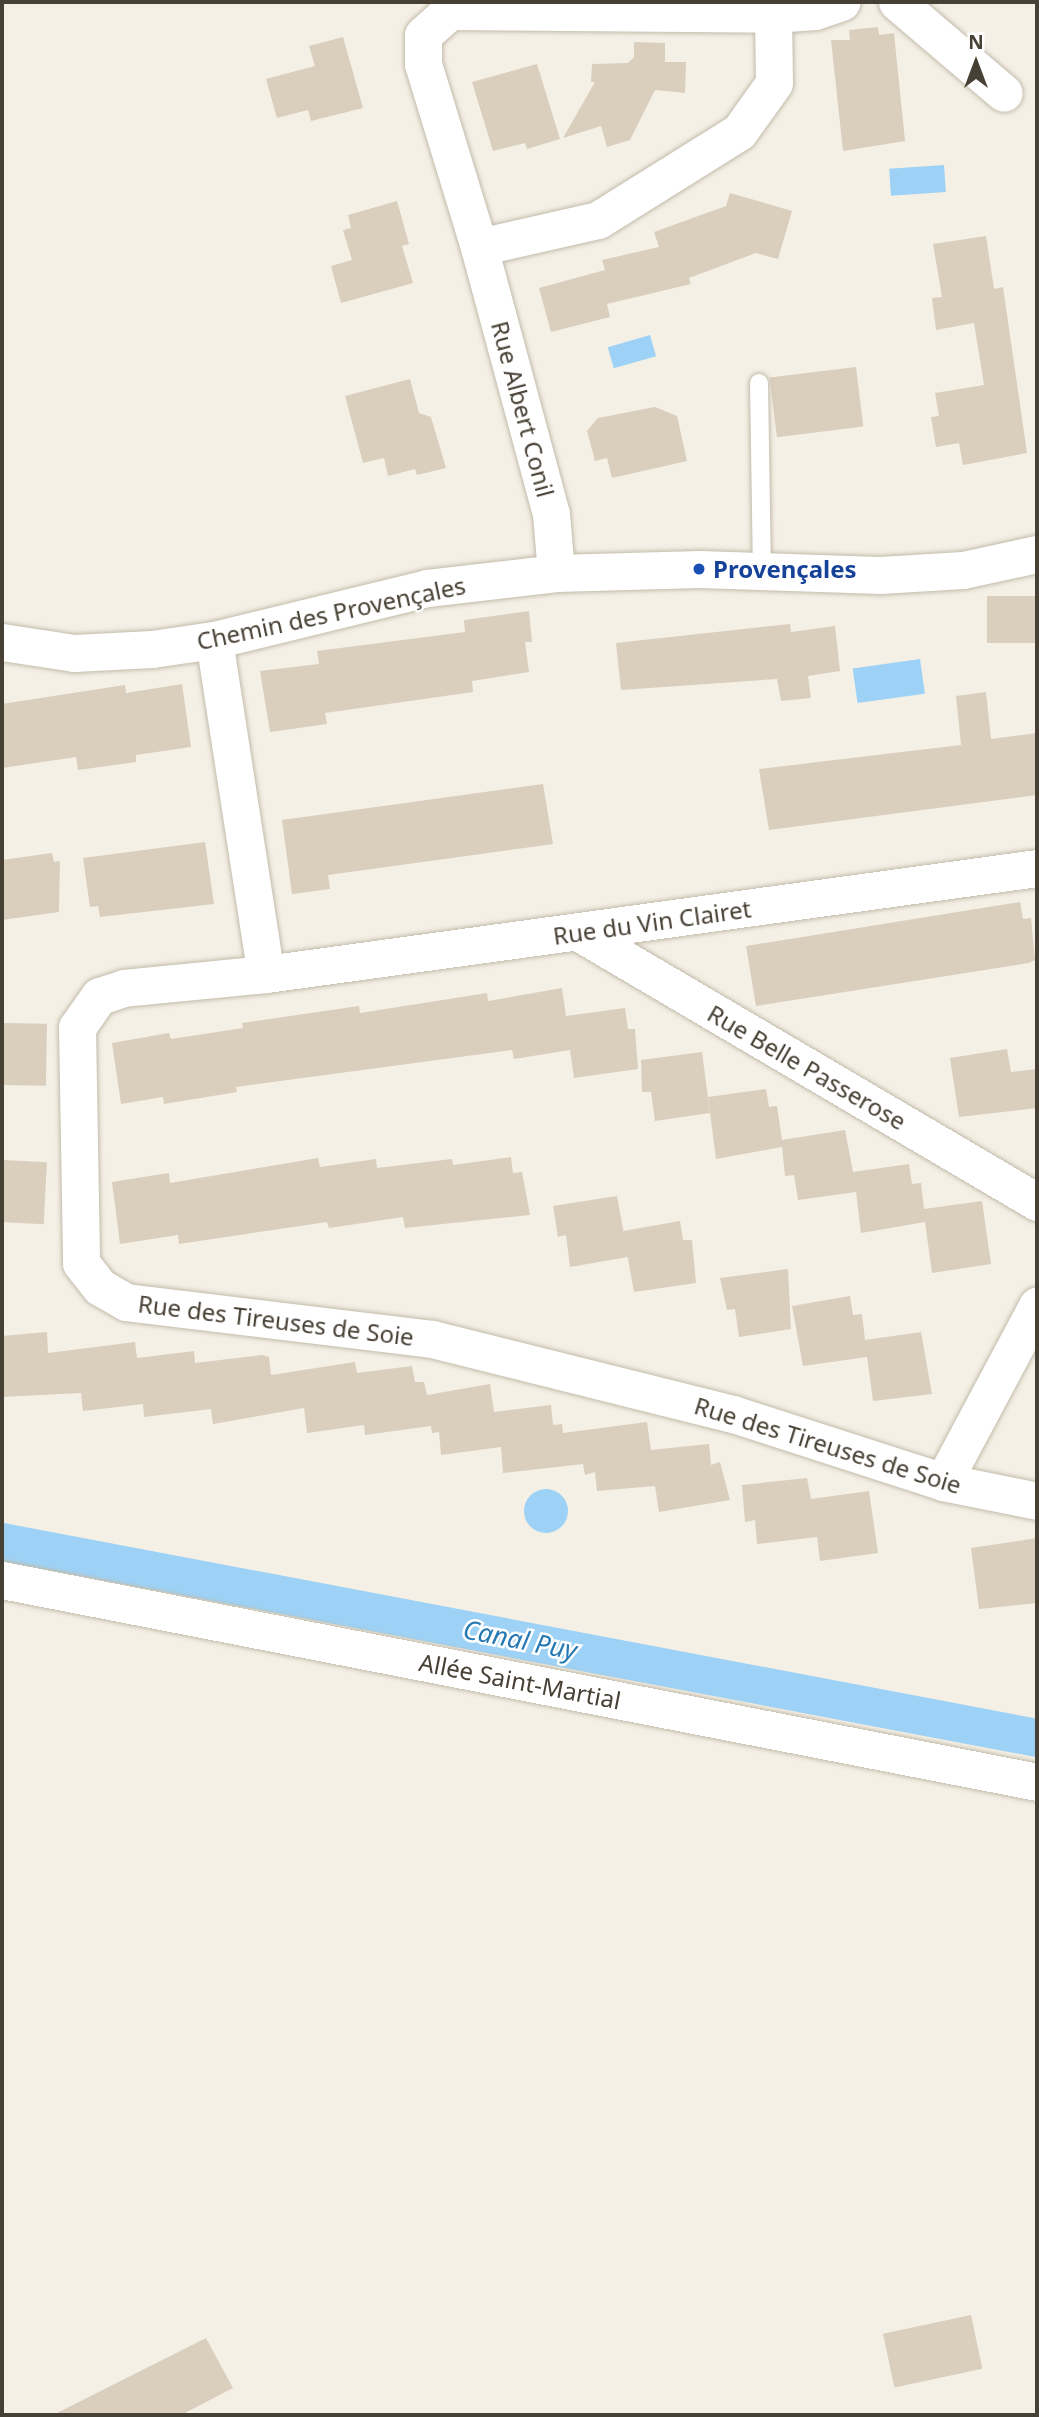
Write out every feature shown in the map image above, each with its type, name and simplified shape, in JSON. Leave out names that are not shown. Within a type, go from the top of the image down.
[{"type":"street","name":"Rue Albert Conil","points":[[556,573],[551,514],[479,247],[422,64],[423,35],[450,11],[773,14],[816,11],[841,2]]},
{"type":"street","points":[[897,2],[1004,93]]},
{"type":"street","points":[[479,247],[598,220],[739,132],[774,83],[773,14]]},
{"type":"street","name":"Chemin des Provençales","points":[[2,642],[74,653],[214,640],[427,588],[556,573],[762,571],[880,575],[936,572],[1037,554]]},
{"type":"street","points":[[214,640],[266,974]]},
{"type":"street","name":"Rue du Vin Clairet","points":[[266,974],[1037,868]]},
{"type":"street","name":"Rue Belle Passerose","points":[[578,932],[1037,1202]]},
{"type":"street","name":"Rue des Tireuses de Soie","points":[[266,974],[124,989],[99,996],[77,1027],[80,1262],[100,1287],[126,1302],[432,1339],[733,1414],[943,1482],[1037,1501]]},
{"type":"street","points":[[943,1482],[1037,1306]]},
{"type":"street","name":"Allée Saint-Martial","points":[[2,1580],[1037,1782]]},
{"type":"lane","points":[[759,383],[762,571]]},
{"type":"water","points":[[944,165],[946,192],[891,196],[889,169]]},
{"type":"water","points":[[650,335],[656,356],[614,368],[608,347]]},
{"type":"water","points":[[920,659],[925,694],[858,703],[853,668]]},
{"type":"water","points":[[546,1489],[561,1496],[568,1511],[561,1526],[546,1533],[531,1526],[524,1511],[531,1496]]},
{"type":"building","points":[[878,27],[879,35],[894,33],[905,141],[843,151],[831,40],[850,40],[849,30]]},
{"type":"building","points":[[343,37],[363,108],[311,121],[308,110],[277,118],[266,79],[315,66],[309,46]]},
{"type":"building","points":[[634,42],[665,43],[665,62],[686,62],[685,93],[655,90],[630,140],[607,147],[601,126],[563,138],[595,82],[591,82],[592,64],[628,63],[634,57]]},
{"type":"building","points":[[537,64],[560,139],[527,149],[525,143],[493,151],[472,82]]},
{"type":"building","points":[[730,193],[792,211],[778,259],[756,253],[689,278],[691,284],[607,304],[610,317],[551,332],[539,288],[605,270],[602,260],[659,247],[654,232],[726,206]]},
{"type":"building","points":[[397,201],[409,244],[402,246],[413,283],[341,303],[331,266],[352,260],[343,230],[351,228],[348,215]]},
{"type":"building","points":[[986,236],[994,289],[1003,287],[1027,453],[963,465],[959,443],[936,447],[931,417],[939,416],[935,393],[984,385],[974,323],[936,330],[932,298],[942,297],[933,244]]},
{"type":"building","points":[[856,367],[863,427],[777,437],[770,378]]},
{"type":"building","points":[[410,379],[419,413],[431,417],[446,468],[417,475],[415,469],[388,476],[384,458],[363,463],[345,396]]},
{"type":"building","points":[[655,407],[677,416],[687,461],[612,478],[607,458],[595,461],[587,431],[598,418]]},
{"type":"building","points":[[987,596],[1037,596],[1037,643],[987,643]]},
{"type":"building","points":[[529,611],[532,642],[525,642],[529,672],[472,681],[473,692],[325,713],[327,724],[270,732],[260,671],[319,664],[317,651],[465,632],[464,620]]},
{"type":"building","points":[[790,624],[791,632],[835,626],[840,671],[808,676],[811,698],[781,701],[777,679],[621,690],[616,643]]},
{"type":"building","points":[[182,684],[191,747],[136,755],[136,762],[78,770],[76,757],[2,768],[2,704],[125,685],[126,693]]},
{"type":"building","points":[[986,692],[991,739],[1037,733],[1037,795],[769,830],[759,769],[961,745],[956,696]]},
{"type":"building","points":[[543,784],[553,844],[328,875],[330,889],[292,894],[282,820]]},
{"type":"building","points":[[205,842],[214,904],[100,917],[98,906],[90,907],[83,858]]},
{"type":"building","points":[[52,853],[54,862],[60,861],[59,912],[2,920],[2,860]]},
{"type":"building","points":[[1020,902],[1023,919],[1031,918],[1035,960],[1029,963],[756,1006],[746,946]]},
{"type":"building","points":[[562,988],[566,1016],[625,1008],[628,1029],[635,1029],[638,1069],[574,1078],[570,1050],[514,1059],[512,1050],[236,1087],[237,1092],[164,1104],[163,1097],[121,1104],[112,1043],[169,1033],[171,1039],[243,1028],[242,1023],[359,1006],[360,1013],[487,993],[488,1001]]},
{"type":"building","points":[[2,1023],[47,1024],[46,1086],[2,1085]]},
{"type":"building","points":[[1007,1049],[1011,1072],[1037,1069],[1037,1108],[959,1117],[950,1058]]},
{"type":"building","points":[[702,1052],[710,1113],[655,1121],[651,1092],[642,1092],[641,1060]]},
{"type":"building","points":[[766,1089],[769,1107],[777,1106],[782,1140],[845,1130],[853,1172],[909,1164],[912,1184],[921,1183],[924,1209],[982,1201],[991,1264],[932,1273],[925,1222],[861,1233],[856,1192],[798,1200],[794,1175],[785,1176],[782,1147],[716,1159],[708,1097]]},
{"type":"building","points":[[511,1157],[513,1173],[522,1172],[530,1215],[405,1228],[403,1217],[329,1228],[327,1222],[179,1244],[178,1235],[120,1244],[112,1182],[169,1173],[170,1183],[318,1158],[320,1167],[376,1159],[377,1168],[452,1159],[453,1165]]},
{"type":"building","points":[[2,1160],[47,1162],[44,1224],[2,1222]]},
{"type":"building","points":[[617,1196],[628,1257],[570,1267],[566,1235],[558,1237],[553,1206]]},
{"type":"building","points":[[680,1221],[683,1240],[692,1240],[696,1283],[634,1292],[623,1231]]},
{"type":"building","points":[[788,1269],[791,1329],[739,1337],[735,1309],[727,1310],[720,1278]]},
{"type":"building","points":[[850,1296],[853,1315],[862,1314],[865,1340],[921,1332],[932,1394],[873,1401],[867,1357],[803,1366],[792,1306]]},
{"type":"building","points":[[47,1332],[48,1353],[135,1342],[137,1358],[194,1351],[195,1363],[262,1355],[269,1357],[271,1375],[355,1362],[357,1373],[412,1366],[415,1382],[424,1382],[427,1395],[490,1384],[494,1412],[551,1405],[553,1425],[562,1424],[563,1433],[647,1422],[651,1450],[709,1444],[711,1465],[720,1462],[730,1500],[659,1512],[655,1486],[597,1491],[595,1472],[585,1475],[583,1464],[503,1473],[501,1447],[441,1455],[439,1432],[432,1433],[431,1426],[365,1435],[364,1425],[307,1433],[304,1408],[213,1424],[211,1409],[144,1417],[143,1404],[83,1411],[81,1393],[2,1397],[2,1336]]},
{"type":"building","points":[[807,1478],[811,1499],[869,1491],[878,1553],[820,1561],[817,1537],[757,1544],[755,1520],[745,1522],[742,1485]]},
{"type":"building","points":[[1037,1538],[1037,1603],[979,1609],[971,1548]]},
{"type":"building","points":[[971,2315],[982,2369],[894,2388],[883,2334]]},
{"type":"building","points":[[206,2338],[233,2388],[181,2415],[53,2415]]},
{"type":"waterway","name":"Canal Puy","points":[[2,1542],[1037,1738]]},
{"type":"place","name":"Provençales","points":[[699,569]]}]
